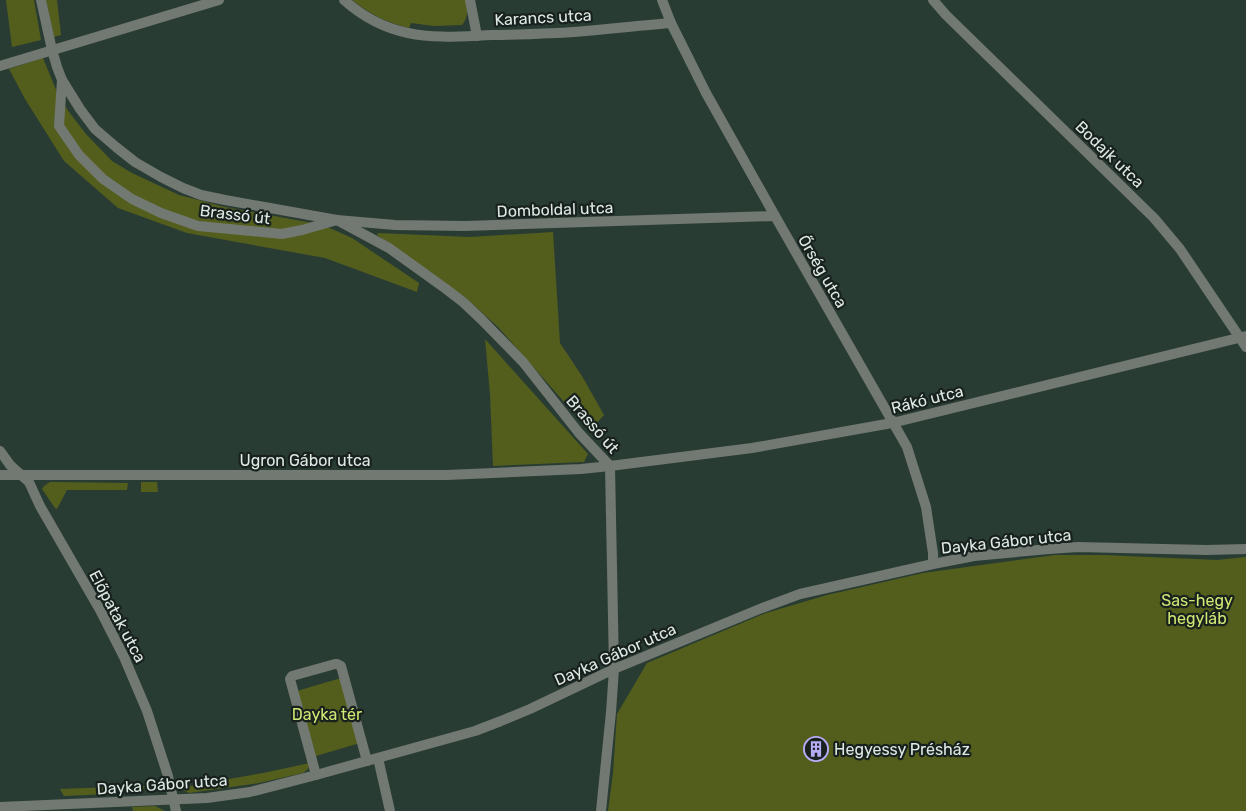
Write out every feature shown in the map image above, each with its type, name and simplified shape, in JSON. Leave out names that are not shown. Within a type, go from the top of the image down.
[{"type":"street","name":"Brassó út","points":[[41,0],[52,50],[62,80],[80,109],[96,129],[129,157],[161,177],[201,195],[337,220],[389,248],[463,302],[523,362],[579,434],[610,466],[614,669],[601,811]]},
{"type":"street","points":[[0,66],[219,0]]},
{"type":"street","name":"Karancs utca","points":[[344,0],[370,19],[386,27],[424,36],[558,33],[671,23]]},
{"type":"street","points":[[470,0],[477,36]]},
{"type":"street","name":"Őrség utca","points":[[662,0],[671,23],[706,93],[907,447],[926,507],[933,564]]},
{"type":"street","name":"Bodajk utca","points":[[933,0],[946,15],[1154,218],[1180,249],[1243,337],[1246,348]]},
{"type":"street","name":"Brassó út","points":[[62,80],[59,126],[79,155],[103,179],[132,199],[161,213],[198,226],[256,232],[282,234],[337,220]]},
{"type":"street","name":"Domboldal utca","points":[[337,220],[395,225],[464,226],[775,216]]},
{"type":"street","name":"Rákó utca","points":[[610,466],[752,448],[892,423],[1243,337]]},
{"type":"street","name":"Előpatak utca","points":[[0,451],[10,465],[29,482],[40,506],[100,610],[124,657],[147,711],[168,776],[176,811]]},
{"type":"street","name":"Ugron Gábor utca","points":[[0,475],[447,475],[610,466]]},
{"type":"street","name":"Dayka Gábor utca","points":[[0,807],[208,798],[250,792],[316,775],[475,731],[530,710],[614,669],[792,597],[933,564],[974,556],[1049,549],[1246,549]]},
{"type":"street","points":[[316,775],[290,679],[292,676],[337,664],[341,666],[390,811]]},
{"type":"green space","points":[[6,0],[34,0],[41,40],[12,47]]},
{"type":"green space","points":[[46,0],[57,0],[61,35],[54,37]]},
{"type":"green space","points":[[352,0],[467,0],[467,13],[462,25],[434,26],[411,23],[409,28],[379,17]]},
{"type":"green space","points":[[43,58],[59,97],[69,112],[86,134],[112,161],[132,173],[179,195],[225,207],[323,225],[352,238],[419,283],[417,292],[325,258],[187,233],[118,208],[64,161],[25,99],[9,69]]},
{"type":"green space","points":[[553,232],[560,343],[582,376],[604,415],[594,426],[589,425],[573,412],[498,327],[466,298],[377,235],[378,233],[470,237]]},
{"type":"green space","points":[[485,339],[588,454],[584,462],[493,466],[490,394]]},
{"type":"green space","points":[[50,482],[128,483],[127,490],[67,490],[57,509],[42,489]]},
{"type":"green space","points":[[141,482],[157,482],[158,492],[141,492]]},
{"type":"green space","name":"Sas-hegy hegyláb","points":[[1055,555],[1104,555],[1217,560],[1246,557],[1246,811],[608,811],[617,714],[647,663],[766,613],[827,595],[923,573]]},
{"type":"green space","name":"Dayka tér","points":[[341,678],[360,743],[316,756],[297,691]]},
{"type":"green space","points":[[310,763],[308,769],[303,773],[259,783],[189,793],[179,788],[263,773]]},
{"type":"green space","points":[[145,786],[142,792],[121,792],[120,787]]},
{"type":"green space","points":[[113,787],[113,791],[109,794],[64,796],[60,789]]},
{"type":"green space","points":[[155,806],[165,811],[133,811],[132,807]]},
{"type":"place","name":"Hegyessy Présház","points":[[816,749]]}]
